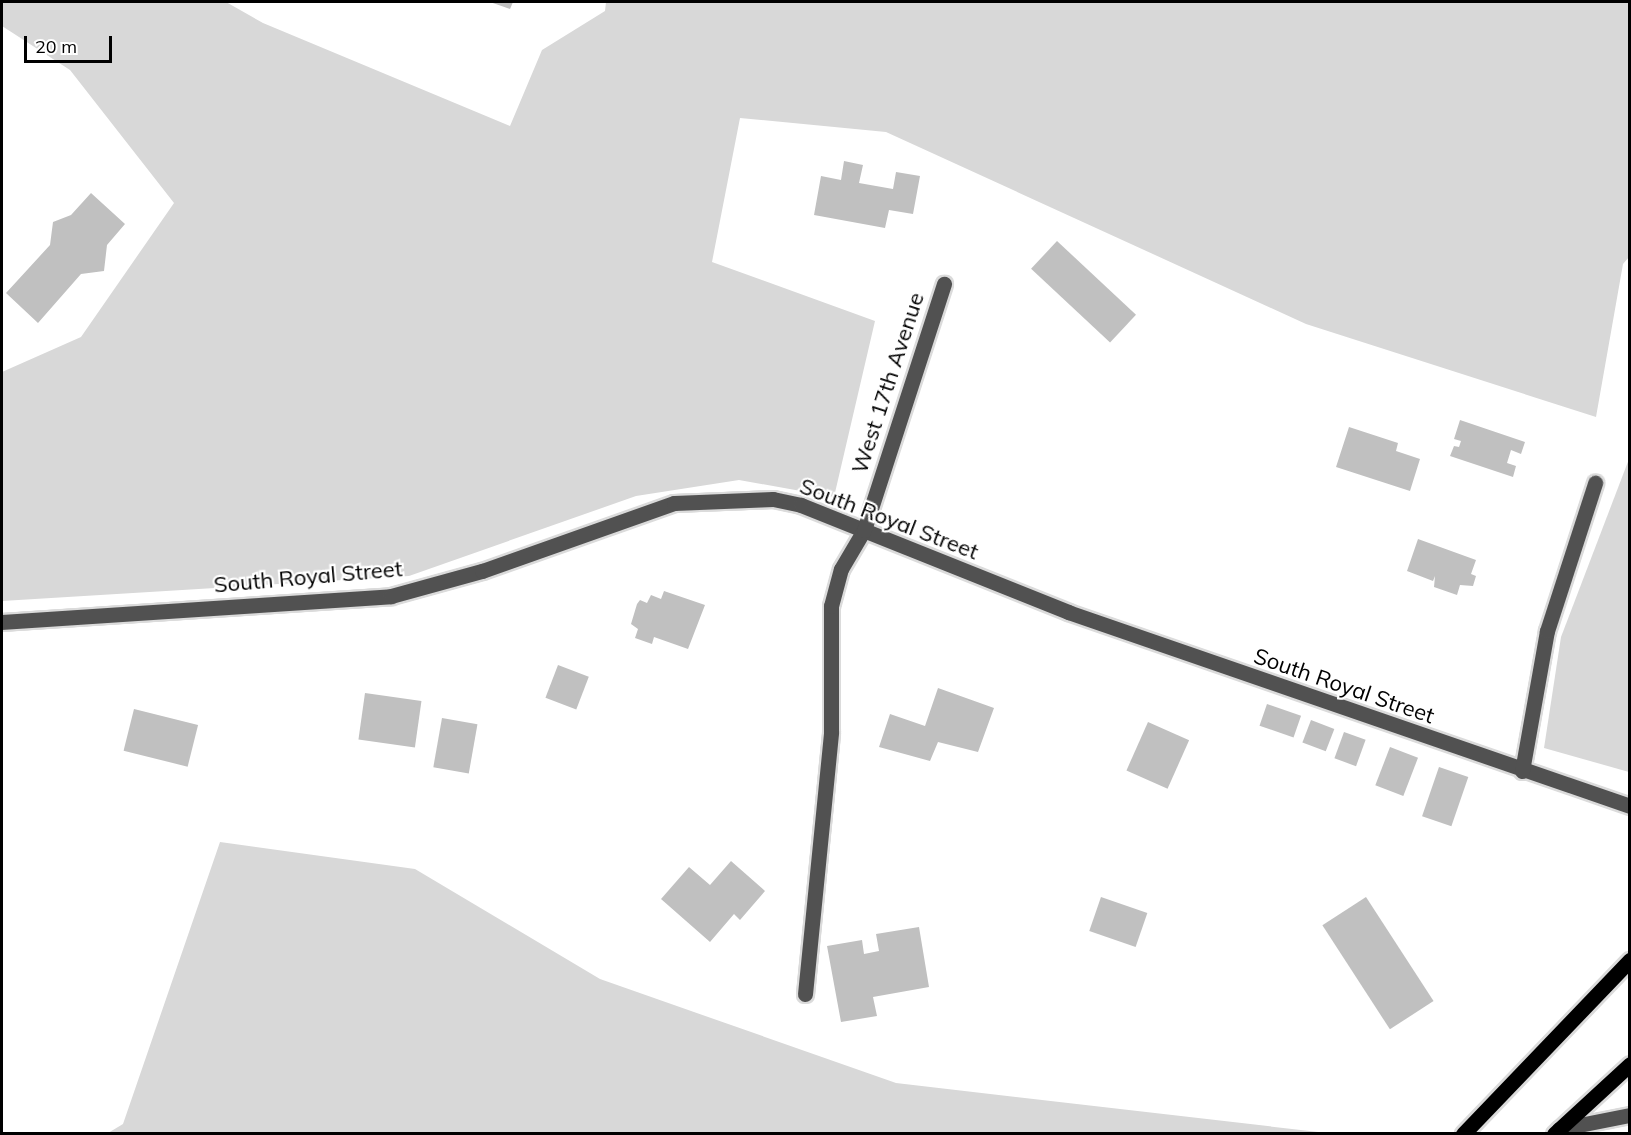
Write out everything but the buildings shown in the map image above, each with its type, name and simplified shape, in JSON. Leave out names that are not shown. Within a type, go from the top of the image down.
[{"type":"main road","points":[[1463,1134],[1629,960]]},
{"type":"main road","points":[[1557,1131],[1629,1064]]},
{"type":"street","name":"West 17th Avenue","points":[[805,994],[831,732],[831,606],[841,568],[864,530],[944,284]]},
{"type":"street","points":[[1522,771],[1547,631],[1595,483]]},
{"type":"street","name":"South Royal Street","points":[[2,622],[391,596],[482,571],[674,503],[712,499],[764,499],[801,505],[1068,612],[1522,771],[1629,806]]},
{"type":"street","points":[[1557,1131],[1629,1115]]},
{"type":"shaded area","points":[[2,2],[226,2],[263,23],[510,126],[542,50],[605,11],[606,2],[1629,2],[1629,257],[1623,264],[1596,417],[1306,324],[886,132],[740,118],[712,262],[875,321],[834,497],[739,480],[636,496],[409,576],[2,601],[2,372],[81,337],[174,203],[70,70],[2,26]]},
{"type":"shaded area","points":[[1629,459],[1629,772],[1544,748],[1561,637]]},
{"type":"shaded area","points":[[220,842],[415,869],[600,979],[896,1083],[1327,1133],[108,1133],[123,1124]]}]
